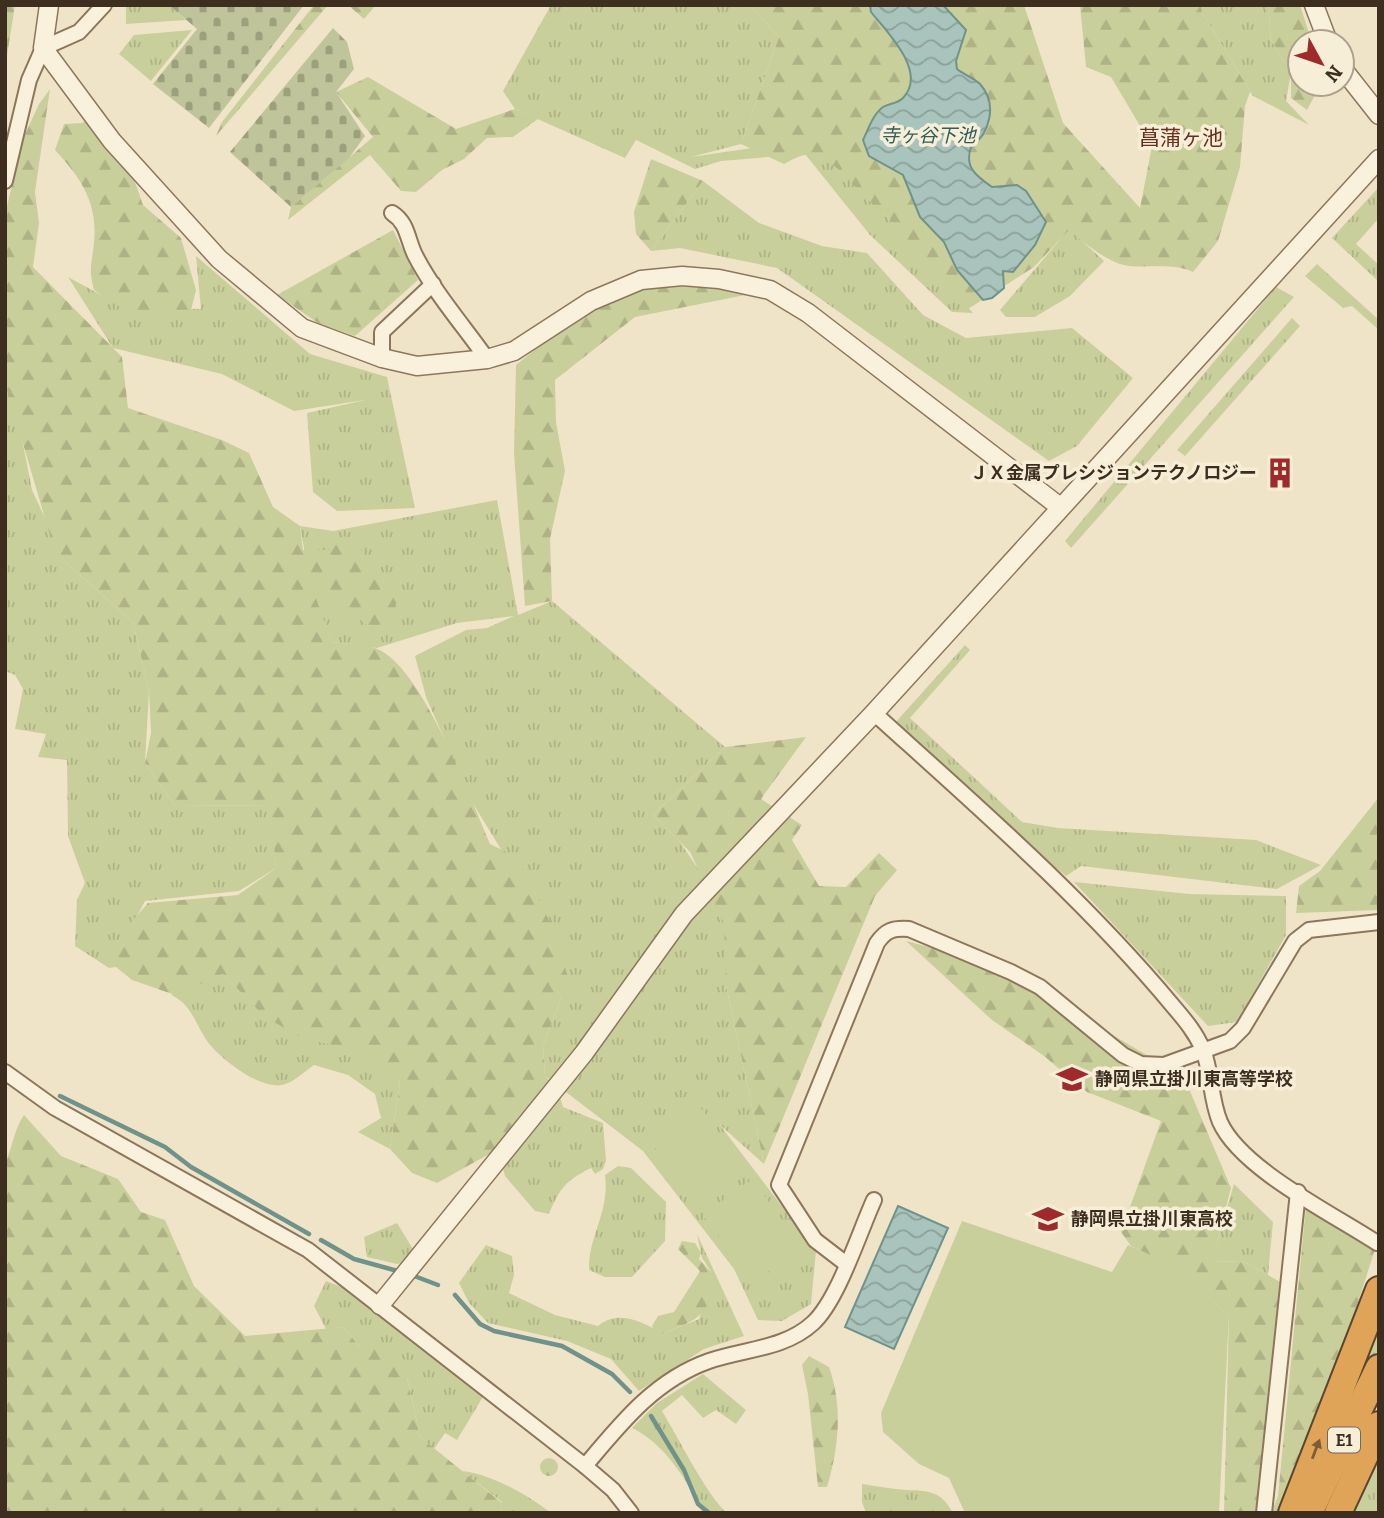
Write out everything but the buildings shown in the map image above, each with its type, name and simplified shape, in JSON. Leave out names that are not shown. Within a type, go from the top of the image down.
[{"type":"highway","points":[[1292,1513],[1379,1290]]},
{"type":"highway","name":"E1","points":[[1310,1513],[1379,1368]]},
{"type":"highway","name":"E1","points":[[1338,1513],[1379,1425]]},
{"type":"street","points":[[5,181],[29,80],[43,48],[49,5]]},
{"type":"street","points":[[43,48],[79,33],[104,5]]},
{"type":"street","points":[[1314,5],[1323,28]]},
{"type":"street","points":[[43,48],[112,141],[219,259],[302,328],[383,358],[417,366],[487,359],[514,351],[591,301],[641,280],[682,276],[719,279],[770,290],[808,313],[1060,508]]},
{"type":"street","points":[[1356,86],[1379,115]]},
{"type":"street","points":[[380,1305],[584,1053],[684,914],[874,713],[1379,159]]},
{"type":"street","points":[[392,213],[403,220],[414,254],[487,359]]},
{"type":"street","points":[[383,358],[382,332],[433,284]]},
{"type":"street","points":[[874,713],[1060,882],[1171,1003],[1194,1031],[1204,1052],[1211,1097],[1221,1124],[1236,1146],[1255,1166],[1377,1243]]},
{"type":"street","points":[[845,1263],[815,1240],[779,1185],[877,943],[884,932],[895,928],[909,929],[1011,972],[1040,987],[1123,1055],[1141,1063],[1164,1065],[1230,1041],[1243,1028],[1295,941],[1309,930],[1379,922]]},
{"type":"street","points":[[5,1072],[55,1108],[308,1250],[585,1466],[614,1490],[631,1513]]},
{"type":"street","points":[[1264,1513],[1298,1192]]},
{"type":"street","points":[[585,1466],[649,1394],[673,1378],[708,1361],[782,1342],[801,1333],[829,1303],[874,1200]]},
{"type":"green space","points":[[5,5],[15,5],[5,68]]},
{"type":"green space","points":[[126,5],[169,5],[186,20],[126,24]]},
{"type":"green space","points":[[169,5],[304,5],[209,128],[153,84],[197,29]]},
{"type":"green space","points":[[314,5],[328,5],[216,136],[222,122]]},
{"type":"green space","points":[[348,5],[376,5],[364,19]]},
{"type":"green space","points":[[551,5],[749,5],[779,37],[741,144],[691,157],[779,144],[826,157],[883,212],[973,313],[952,312],[870,235],[805,154],[721,161],[695,169],[636,140],[625,158],[515,109],[503,91]]},
{"type":"green space","points":[[749,5],[1024,5],[1063,123],[1140,208],[1152,146],[1111,77],[1086,67],[1080,5],[1201,5],[1202,12],[1253,96],[1250,92],[1245,106],[1240,167],[1218,241],[1193,272],[1170,267],[1121,264],[1097,252],[1069,230],[1034,267],[968,309],[883,212],[825,159],[805,155],[784,164],[741,144],[779,37]]},
{"type":"green space","points":[[1201,5],[1268,5],[1271,40],[1286,65],[1286,101],[1309,125],[1253,96],[1202,12]]},
{"type":"green space","points":[[1268,5],[1300,5],[1307,28],[1286,28],[1286,65],[1271,40]]},
{"type":"green space","points":[[333,28],[347,42],[354,69],[336,92],[365,136],[349,158],[291,207],[230,152]]},
{"type":"green space","points":[[192,30],[151,81],[119,54],[134,35]]},
{"type":"green space","points":[[368,77],[456,129],[515,109],[538,119],[513,137],[487,138],[464,159],[442,170],[416,192],[401,191],[370,155],[288,220],[291,207],[373,137],[336,92]]},
{"type":"green space","points":[[50,89],[35,192],[39,223],[33,267],[122,357],[128,408],[222,440],[249,453],[273,507],[300,526],[303,550],[331,550],[344,536],[358,546],[396,602],[395,620],[374,631],[350,612],[314,593],[332,642],[375,648],[392,659],[410,679],[443,735],[490,844],[517,857],[553,928],[571,987],[561,998],[543,1047],[545,1076],[557,1088],[563,1107],[548,1115],[527,1133],[437,1183],[412,1173],[390,1149],[400,1083],[373,1053],[303,1039],[264,1016],[223,974],[175,995],[132,980],[116,967],[109,968],[125,929],[148,903],[238,895],[276,868],[270,805],[175,806],[145,763],[151,733],[149,691],[133,622],[66,563],[49,532],[6,386],[5,215],[22,141],[39,104]]},
{"type":"green space","points":[[1291,98],[1313,98],[1307,110]]},
{"type":"green space","points":[[102,109],[121,142],[143,205],[181,238],[196,290],[191,310],[162,315],[140,314],[119,306],[94,290],[91,270],[95,228],[90,203],[80,181],[55,150],[64,124],[82,123]]},
{"type":"green space","points":[[651,159],[703,181],[651,251],[636,234],[634,212]]},
{"type":"green space","points":[[703,181],[759,223],[822,246],[867,253],[923,315],[966,338],[1072,328],[1133,378],[1077,446],[1049,461],[777,268],[680,248],[651,251]]},
{"type":"green space","points":[[1379,187],[1379,218],[1356,244],[1379,265],[1379,282],[1332,238]]},
{"type":"green space","points":[[1069,229],[1104,261],[1070,296],[1035,317],[1006,317],[1000,310]]},
{"type":"green space","points":[[393,230],[418,280],[355,336],[318,323],[277,295]]},
{"type":"green space","points":[[196,256],[310,354],[387,377],[415,508],[337,511],[313,492],[307,413],[365,400],[294,411],[222,374],[113,348],[68,277],[125,308],[201,309]]},
{"type":"green space","points":[[1317,264],[1379,320],[1379,330],[1352,306],[1343,308],[1305,276]]},
{"type":"green space","points":[[665,278],[770,290],[635,317],[555,380],[556,422],[565,471],[550,539],[552,601],[525,606],[514,453],[516,365],[599,298]]},
{"type":"green space","points":[[1276,287],[1294,297],[1071,548],[1065,541]]},
{"type":"green space","points":[[1292,318],[1300,326],[1185,456],[1177,450]]},
{"type":"green space","points":[[5,352],[32,490],[66,563],[133,622],[149,691],[145,763],[175,806],[271,805],[276,868],[239,891],[145,901],[109,968],[75,946],[77,900],[85,883],[68,836],[67,760],[38,757],[46,734],[15,729],[23,689],[15,675],[5,671]]},
{"type":"green space","points":[[497,500],[518,615],[552,601],[725,747],[653,815],[680,842],[731,918],[726,985],[764,1164],[720,1125],[816,1251],[811,1304],[782,1321],[758,1320],[734,1269],[643,1151],[545,1076],[543,1047],[561,998],[556,939],[472,802],[426,697],[415,656],[466,630],[487,628],[514,616],[457,623],[377,648],[332,642],[312,593],[300,526],[333,531]]},
{"type":"green space","points":[[965,645],[970,650],[910,718],[1022,822],[1058,828],[1256,840],[1321,865],[1277,889],[1081,866],[1066,876],[992,817],[894,724]]},
{"type":"green space","points":[[806,737],[761,799],[802,825],[792,840],[819,886],[846,887],[879,853],[897,870],[875,896],[764,1164],[726,985],[724,923],[690,852],[653,815],[725,747]]},
{"type":"green space","points":[[1379,797],[1379,910],[1296,913],[1299,886],[1320,871]]},
{"type":"green space","points":[[1074,882],[1189,894],[1286,896],[1286,935],[1237,1022],[1208,1026]]},
{"type":"green space","points":[[906,941],[992,964],[1184,1077],[1231,1188],[1212,1262],[1243,1261],[1284,1284],[1264,1513],[1224,1513],[1229,1315],[1168,1264],[1131,1246],[1121,1232],[1161,1121],[1087,1092],[1044,1056],[992,1020]]},
{"type":"green space","points":[[223,974],[260,1011],[376,1053],[400,1083],[390,1149],[358,1132],[381,1118],[375,1094],[348,1075],[314,1065],[290,1082],[273,1085],[244,1073],[211,1046],[190,1011],[171,995]]},
{"type":"green space","points":[[698,1104],[748,1173],[699,1208],[649,1140]]},
{"type":"green space","points":[[563,1107],[603,1123],[606,1161],[603,1169],[595,1174],[591,1168],[569,1181],[560,1191],[549,1214],[535,1211],[505,1176],[501,1160],[548,1114]]},
{"type":"green space","points":[[24,1115],[61,1156],[118,1179],[141,1212],[165,1220],[194,1286],[245,1336],[343,1327],[360,1347],[388,1347],[413,1367],[407,1377],[420,1437],[502,1503],[500,1513],[5,1513],[5,1163]]},
{"type":"green space","points":[[618,1166],[631,1168],[666,1202],[665,1241],[632,1277],[605,1277],[589,1270],[592,1246],[604,1201],[605,1175]]},
{"type":"green space","points":[[752,1179],[802,1247],[753,1283],[703,1215]]},
{"type":"green space","points":[[1234,1184],[1273,1222],[1268,1275],[1243,1261],[1211,1262]]},
{"type":"green space","points":[[1306,1206],[1377,1243],[1291,1511],[1271,1513],[1278,1496]]},
{"type":"green space","points":[[962,1221],[1112,1272],[1128,1245],[1168,1263],[1229,1315],[1219,1513],[965,1513],[949,1478],[919,1464],[883,1432],[881,1413]]},
{"type":"green space","points":[[397,1223],[413,1249],[409,1262],[397,1264],[367,1257],[364,1237]]},
{"type":"green space","points":[[697,1234],[744,1336],[704,1349],[639,1391],[611,1359],[567,1341],[488,1323],[469,1303],[459,1283],[486,1245],[512,1256],[514,1275],[509,1293],[555,1315],[598,1326],[614,1318],[631,1319],[662,1334],[699,1319],[712,1273],[702,1258]]},
{"type":"green space","points":[[682,1241],[695,1243],[701,1253],[699,1259],[712,1273],[709,1299],[701,1314],[694,1319],[662,1334],[656,1333],[652,1326],[658,1316],[674,1312],[700,1271],[678,1249]]},
{"type":"green space","points":[[326,1281],[344,1288],[484,1395],[457,1440],[445,1433],[434,1449],[420,1437],[407,1377],[360,1347],[343,1327],[326,1329],[314,1306]]},
{"type":"green space","points":[[1379,1318],[1379,1348],[1363,1382],[1352,1384]]},
{"type":"green space","points":[[809,1356],[829,1367],[836,1397],[837,1442],[827,1487],[818,1487],[808,1394],[802,1365]]},
{"type":"green space","points":[[703,1374],[746,1410],[736,1424],[716,1410],[703,1418],[682,1395],[662,1411],[702,1480],[727,1513],[703,1513],[690,1488],[665,1453],[632,1428],[657,1403]]},
{"type":"green space","points":[[1379,1453],[1379,1513],[1350,1513]]},
{"type":"green space","points":[[549,1458],[555,1461],[558,1467],[555,1473],[549,1476],[543,1473],[540,1467],[543,1461]]},
{"type":"green space","points":[[462,1471],[485,1476],[509,1486],[551,1513],[500,1513],[502,1502]]},
{"type":"green space","points":[[862,1484],[934,1494],[944,1500],[953,1513],[866,1513],[862,1502]]},
{"type":"water","name":"寺ヶ谷下池","points":[[870,5],[943,5],[966,30],[956,61],[957,69],[980,84],[986,92],[990,109],[983,134],[971,147],[970,166],[976,175],[992,187],[1017,185],[1026,191],[1046,222],[1035,245],[1013,272],[1003,271],[1004,288],[992,298],[983,300],[957,270],[944,242],[920,217],[903,175],[869,156],[863,140],[871,122],[883,107],[903,98],[909,88],[911,76],[902,53],[871,12]]},
{"type":"water","points":[[898,1206],[948,1228],[894,1349],[845,1327]]},
{"type":"waterway","points":[[60,1096],[165,1147],[191,1167],[309,1234]]},
{"type":"waterway","points":[[321,1240],[354,1259],[401,1272]]},
{"type":"waterway","points":[[409,1274],[438,1285]]},
{"type":"waterway","points":[[455,1295],[480,1324],[494,1331],[562,1346],[612,1374],[630,1392]]},
{"type":"waterway","points":[[651,1416],[684,1470],[698,1504],[709,1513]]},
{"type":"place","name":"ＪＸ金属プレシジョンテクノロジー","points":[[1280,473]]},
{"type":"place","name":"静岡県立掛川東高等学校","points":[[1072,1079]]},
{"type":"place","name":"静岡県立掛川東高校","points":[[1048,1219]]},
{"type":"district","name":"菖蒲ヶ池","points":[[1181,138]]}]
